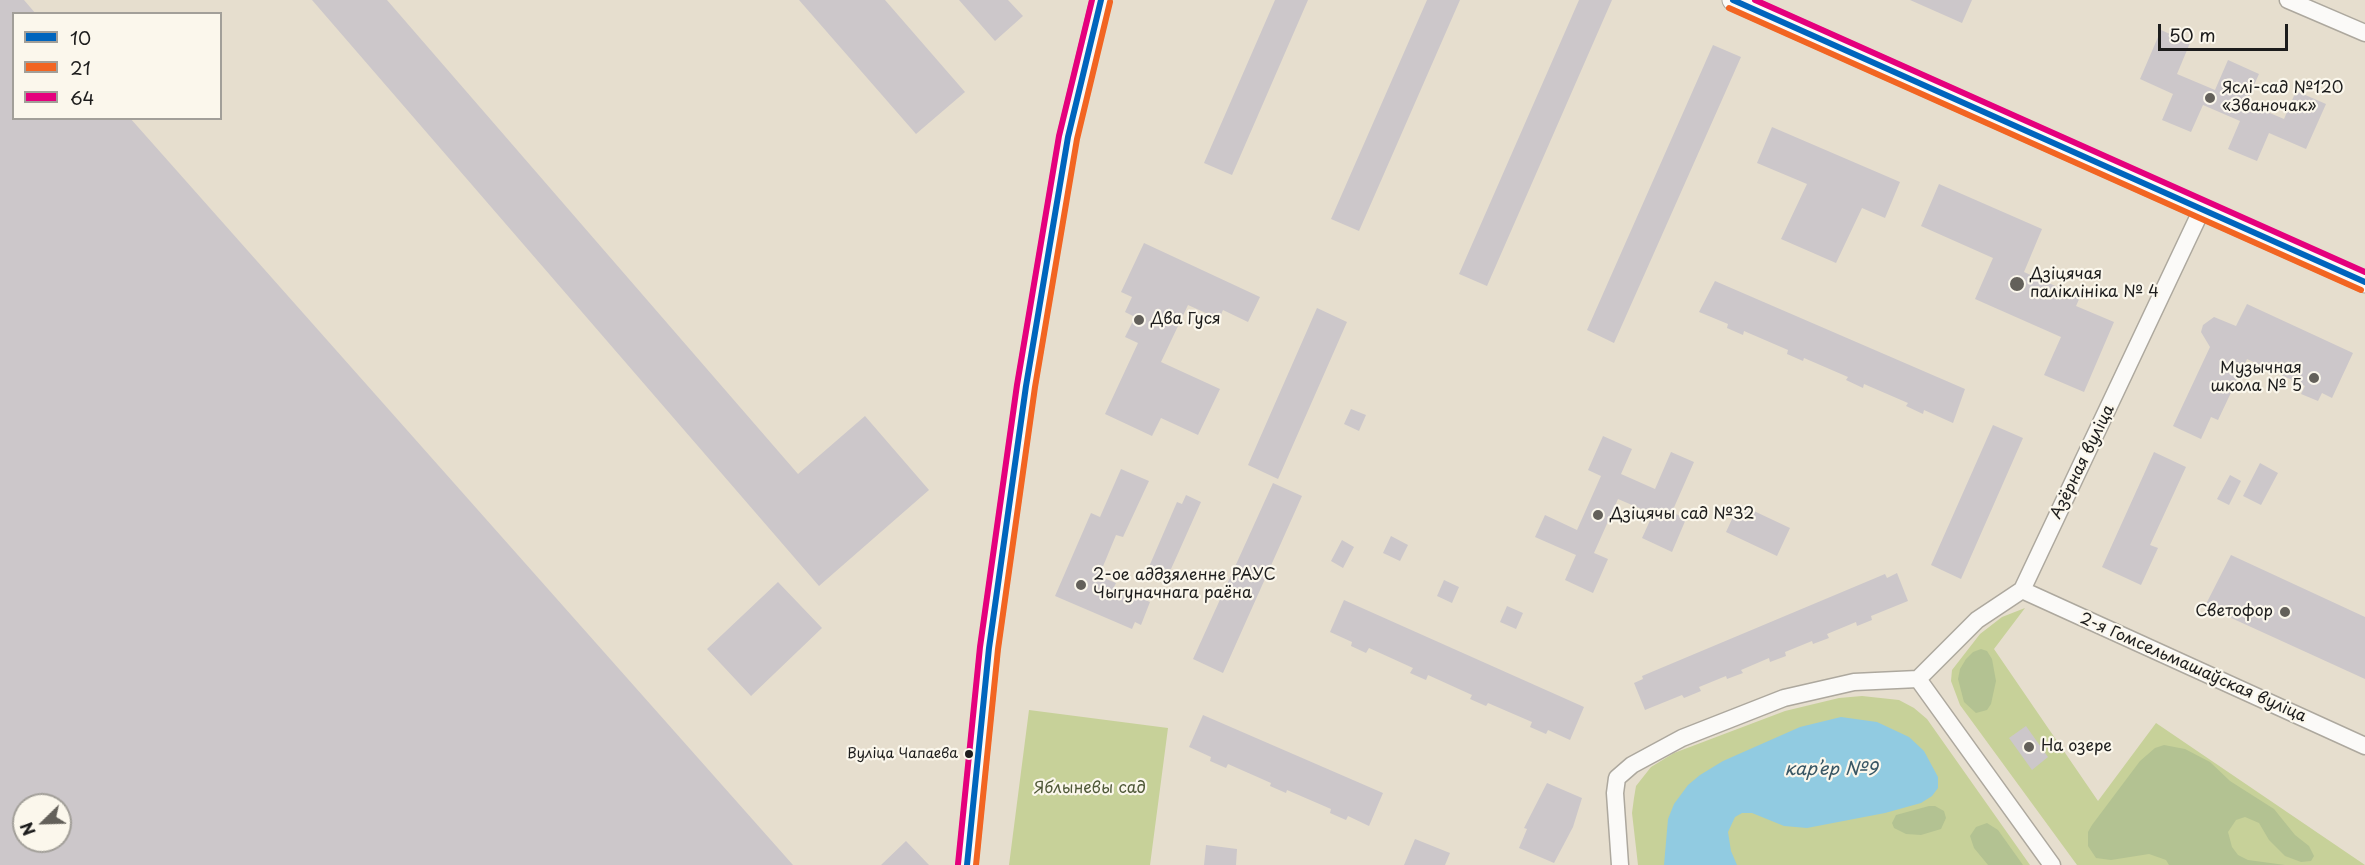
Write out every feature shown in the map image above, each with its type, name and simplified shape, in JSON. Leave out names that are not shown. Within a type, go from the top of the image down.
[{"type":"street","points":[[967,865],[989,648],[1026,386],[1068,137],[1101,0]]},
{"type":"street","points":[[1734,0],[2365,282]]},
{"type":"street","points":[[2288,0],[2365,33]]},
{"type":"street","name":"Азёрная вуліца","points":[[2022,590],[2202,209]]},
{"type":"street","points":[[1620,865],[1615,793],[1617,778],[1632,765],[1656,750],[1700,730],[1785,699],[1854,682],[1885,678],[1918,679],[1977,620],[2022,590]]},
{"type":"street","name":"2-я Гомсельмашаўская вуліца","points":[[2022,590],[2365,746]]},
{"type":"street","points":[[1918,679],[2052,865]]},
{"type":"green space","points":[[2025,608],[1994,649],[2098,801],[2156,723],[2365,865],[2077,865],[1960,705],[1951,681],[1952,670],[1980,634],[2002,617]]},
{"type":"green space","points":[[1981,649],[1987,651],[1992,659],[1996,681],[1991,704],[1987,710],[1976,713],[1964,702],[1958,679],[1960,669],[1966,659],[1973,652]]},
{"type":"green space","points":[[1862,696],[1899,700],[1914,708],[1927,719],[2030,865],[1638,865],[1632,813],[1636,786],[1651,767],[1674,753],[1785,711],[1839,698]]},
{"type":"green space","name":"Яблыневы сад","points":[[1029,710],[1168,728],[1150,865],[1009,865]]},
{"type":"green space","points":[[2164,745],[2185,749],[2210,762],[2230,781],[2274,809],[2295,835],[2309,846],[2314,856],[2311,861],[2301,862],[2285,856],[2269,840],[2259,823],[2245,817],[2236,820],[2228,832],[2232,847],[2238,855],[2248,860],[2285,865],[2169,865],[2166,860],[2149,854],[2111,860],[2096,858],[2088,846],[2088,832],[2092,825],[2140,761],[2155,748]]},
{"type":"green space","points":[[1935,806],[1944,811],[1946,818],[1941,829],[1921,835],[1906,834],[1894,828],[1892,823],[1896,815]]},
{"type":"green space","points":[[1987,823],[1998,830],[2023,865],[1988,865],[1974,848],[1970,836],[1976,827]]},
{"type":"water","name":"карʼер №9","points":[[1841,717],[1877,722],[1909,737],[1924,751],[1938,777],[1938,788],[1932,796],[1921,803],[1885,813],[1807,828],[1784,826],[1752,813],[1742,813],[1735,817],[1728,832],[1731,851],[1737,865],[1664,865],[1668,819],[1674,804],[1688,785],[1723,761],[1800,727]]},
{"type":"building","points":[[0,0],[24,0],[34,12],[12,12],[12,120],[132,120],[793,865],[0,865]]},
{"type":"building","points":[[312,0],[387,0],[798,474],[865,416],[929,490],[819,586]]},
{"type":"building","points":[[799,0],[885,0],[965,92],[916,134]]},
{"type":"building","points":[[959,0],[1008,0],[1023,16],[995,41]]},
{"type":"building","points":[[1275,0],[1308,0],[1232,175],[1204,163]]},
{"type":"building","points":[[1427,0],[1460,0],[1359,231],[1331,219]]},
{"type":"building","points":[[1579,0],[1612,0],[1487,286],[1459,274]]},
{"type":"building","points":[[1910,0],[1972,0],[1962,23]]},
{"type":"building","name":"Яслі-сад №120 «Званочак»","points":[[2161,30],[2190,43],[2177,74],[2215,90],[2228,60],[2259,74],[2246,103],[2284,119],[2296,91],[2326,104],[2306,149],[2269,133],[2257,161],[2228,149],[2240,121],[2203,105],[2191,132],[2162,120],[2173,94],[2140,79]]},
{"type":"building","points":[[1713,45],[1741,57],[1614,343],[1587,330]]},
{"type":"building","points":[[1772,127],[1900,182],[1885,218],[1862,208],[1836,263],[1781,239],[1807,184],[1757,163]]},
{"type":"building","name":"Дзіцячая паліклініка № 4","points":[[1939,184],[2042,229],[2024,272],[2080,297],[2076,306],[2114,322],[2084,392],[2044,375],[2061,337],[1975,299],[1993,258],[1921,226]]},
{"type":"building","points":[[1144,243],[1260,297],[1248,322],[1223,310],[1219,319],[1188,305],[1161,362],[1220,389],[1198,435],[1161,418],[1152,436],[1105,414],[1138,343],[1125,337],[1135,317],[1125,312],[1132,297],[1121,292]]},
{"type":"building","points":[[1715,281],[1965,389],[1953,423],[1924,410],[1923,414],[1906,406],[1908,403],[1864,384],[1863,388],[1846,380],[1848,377],[1804,358],[1803,361],[1787,354],[1788,350],[1744,331],[1743,335],[1727,328],[1728,324],[1699,312]]},
{"type":"building","name":"Музычная школа № 5","points":[[2247,304],[2353,353],[2332,398],[2322,393],[2318,401],[2301,394],[2305,386],[2247,359],[2218,420],[2211,417],[2201,439],[2173,426],[2210,347],[2201,332],[2203,325],[2214,317],[2236,326]]},
{"type":"building","points":[[1317,308],[1347,322],[1278,479],[1248,465]]},
{"type":"building","points":[[1351,409],[1366,415],[1359,431],[1344,424]]},
{"type":"building","points":[[1993,425],[2023,438],[1961,579],[1931,565]]},
{"type":"building","name":"Дзіцячы сад №32","points":[[1603,436],[1632,449],[1621,474],[1655,489],[1671,452],[1694,462],[1672,512],[1686,519],[1672,552],[1642,538],[1653,514],[1618,499],[1594,553],[1608,559],[1593,593],[1565,580],[1576,555],[1535,537],[1545,515],[1577,530],[1601,476],[1588,470]]},
{"type":"building","points":[[2154,452],[2186,467],[2150,545],[2158,548],[2141,585],[2102,567]]},
{"type":"building","points":[[2260,463],[2278,473],[2261,505],[2243,496]]},
{"type":"building","points":[[1121,469],[1149,481],[1123,537],[1116,535],[1099,576],[1116,583],[1114,587],[1150,602],[1141,625],[1135,622],[1132,629],[1055,596],[1091,513],[1100,517]]},
{"type":"building","points":[[2230,475],[2241,481],[2229,505],[2217,499]]},
{"type":"building","points":[[1273,483],[1302,496],[1223,673],[1193,659]]},
{"type":"building","points":[[1186,495],[1201,502],[1167,578],[1148,569],[1177,502],[1182,504]]},
{"type":"building","points":[[1739,504],[1790,528],[1777,556],[1726,532]]},
{"type":"building","points":[[1391,536],[1408,545],[1400,561],[1383,553]]},
{"type":"building","points":[[1342,540],[1354,547],[1343,568],[1331,561]]},
{"type":"building","name":"Светофор","points":[[2231,555],[2365,617],[2365,679],[2205,606]]},
{"type":"building","points":[[1897,573],[1908,601],[1871,616],[1872,620],[1857,626],[1856,622],[1827,634],[1829,638],[1813,644],[1812,641],[1785,652],[1786,656],[1770,662],[1769,658],[1741,670],[1743,673],[1727,679],[1726,676],[1699,687],[1701,691],[1684,698],[1682,695],[1645,710],[1634,683],[1643,679],[1642,676],[1885,574],[1887,578]]},
{"type":"building","points":[[1444,580],[1459,587],[1452,603],[1437,596]]},
{"type":"building","points":[[778,582],[822,628],[751,696],[707,649]]},
{"type":"building","points":[[1344,600],[1584,707],[1570,740],[1548,730],[1546,734],[1530,727],[1532,722],[1488,703],[1486,706],[1470,699],[1472,695],[1428,675],[1426,680],[1410,673],[1413,668],[1369,648],[1366,653],[1351,646],[1352,642],[1330,632]]},
{"type":"building","points":[[1507,606],[1523,613],[1516,629],[1500,622]]},
{"type":"building","points":[[1203,715],[1383,793],[1369,826],[1348,816],[1346,820],[1330,813],[1331,809],[1287,790],[1286,793],[1270,786],[1271,783],[1228,764],[1226,768],[1210,761],[1211,757],[1189,747]]},
{"type":"building","name":"На озере","points":[[2026,726],[2048,757],[2032,770],[2009,738]]},
{"type":"building","points":[[1547,783],[1582,798],[1573,827],[1554,863],[1519,848],[1527,829],[1524,828]]},
{"type":"building","points":[[1415,839],[1450,853],[1445,865],[1404,865]]},
{"type":"building","points":[[906,841],[929,865],[881,865]]},
{"type":"building","points":[[1206,845],[1237,849],[1236,865],[1204,865]]},
{"type":"transit line","name":"64","points":[[958,864],[980,647],[1017,385],[1059,136],[1092,0]]},
{"type":"transit line","name":"10","points":[[967,865],[989,648],[1026,386],[1068,137],[1101,0]]},
{"type":"transit line","name":"10","points":[[1733,0],[2365,282]]},
{"type":"transit line","name":"64","points":[[1755,0],[2365,272]]},
{"type":"transit line","name":"21","points":[[976,865],[998,649],[1035,387],[1077,139],[1110,2]]},
{"type":"transit line","name":"21","points":[[1729,8],[2361,290]]},
{"type":"place","name":"Яслі-сад №120 «Званочак»","points":[[2210,98]]},
{"type":"place","name":"Дзіцячая паліклініка № 4","points":[[2017,284]]},
{"type":"place","name":"Два Гуся","points":[[1139,320]]},
{"type":"place","name":"Музычная школа № 5","points":[[2314,378]]},
{"type":"place","name":"Дзіцячы сад №32","points":[[1598,515]]},
{"type":"place","name":"2-ое аддзяленне РАУС Чыгуначнага раёна","points":[[1081,585]]},
{"type":"place","name":"Светофор","points":[[2285,612]]},
{"type":"place","name":"На озере","points":[[2029,747]]},
{"type":"place","name":"Вуліца Чапаева","points":[[969,754]]}]
